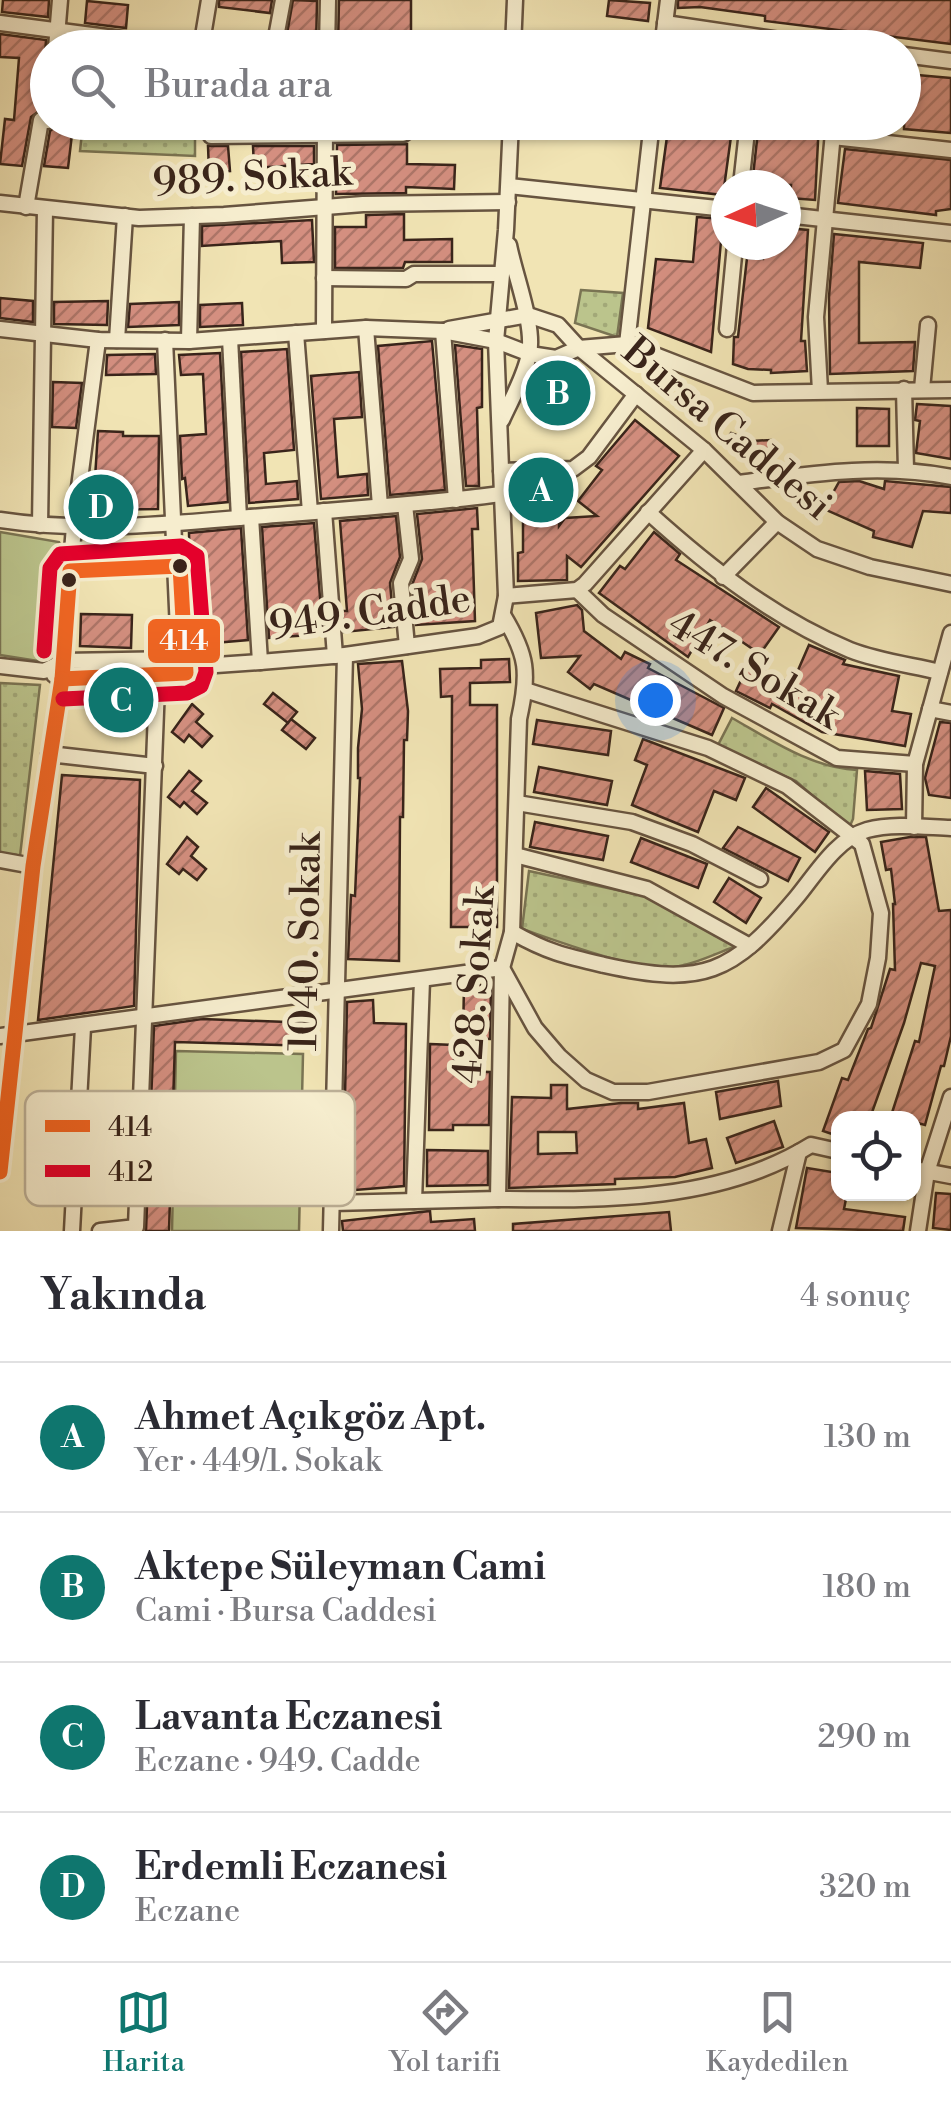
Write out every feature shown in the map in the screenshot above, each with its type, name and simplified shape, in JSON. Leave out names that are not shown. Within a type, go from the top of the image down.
[{"type":"street","points":[[58,30],[60,0]]},
{"type":"street","points":[[204,30],[209,0]]},
{"type":"street","points":[[277,30],[283,0]]},
{"type":"street","points":[[327,30],[328,0]]},
{"type":"street","points":[[514,30],[515,0]]},
{"type":"street","points":[[664,30],[668,0]]},
{"type":"street","points":[[0,23],[51,30]]},
{"type":"street","points":[[665,23],[699,30]]},
{"type":"street","points":[[921,57],[951,61]]},
{"type":"street","points":[[26,207],[38,140]]},
{"type":"street","points":[[324,331],[325,140]]},
{"type":"street","points":[[503,615],[506,596],[496,341],[510,140]]},
{"type":"street","points":[[626,344],[650,140]]},
{"type":"street","points":[[743,170],[746,140]]},
{"type":"street","points":[[820,391],[816,317],[833,140]]},
{"type":"street","points":[[892,140],[951,150]]},
{"type":"street","points":[[509,186],[711,207]]},
{"type":"street","name":"989. Sokak","points":[[0,203],[125,216],[192,216],[324,207],[508,202]]},
{"type":"street","points":[[40,525],[45,209]]},
{"type":"street","points":[[116,340],[125,216]]},
{"type":"street","points":[[189,340],[192,216]]},
{"type":"street","points":[[801,217],[951,233]]},
{"type":"street","points":[[500,425],[530,354],[528,314],[518,290],[506,230]]},
{"type":"street","points":[[726,329],[733,260]]},
{"type":"street","points":[[324,278],[501,274]]},
{"type":"street","points":[[444,331],[528,314]]},
{"type":"street","name":"Bursa Caddesi","points":[[528,314],[558,326],[704,450],[777,522],[817,549],[870,566],[951,584]]},
{"type":"street","points":[[922,389],[928,325]]},
{"type":"street","points":[[0,329],[98,340],[189,340],[366,328],[444,331],[556,358],[580,348],[626,344],[753,393],[951,390]]},
{"type":"street","points":[[366,328],[380,506]]},
{"type":"street","points":[[444,331],[456,500]]},
{"type":"street","name":"1040. Sokak","points":[[296,333],[317,511],[340,655],[335,1091]]},
{"type":"street","points":[[230,338],[260,662]]},
{"type":"street","points":[[0,1172],[7,1036],[49,754],[65,679],[98,340]]},
{"type":"street","points":[[0,666],[44,671],[65,679],[158,676],[182,667],[165,340]]},
{"type":"street","points":[[904,389],[906,470]]},
{"type":"street","points":[[501,471],[574,469],[589,457],[636,394]]},
{"type":"street","points":[[506,596],[577,590],[704,450]]},
{"type":"street","points":[[738,482],[834,471],[906,470],[951,477]]},
{"type":"street","points":[[0,520],[77,526],[175,523],[405,506],[501,494]]},
{"type":"street","points":[[405,506],[410,560],[401,582],[407,646]]},
{"type":"street","points":[[648,512],[724,577],[776,612],[854,652],[940,672]]},
{"type":"street","points":[[724,577],[777,522]]},
{"type":"street","name":"447. Sokak","points":[[577,590],[603,615],[723,696],[837,758],[915,764]]},
{"type":"street","name":"949. Cadde","points":[[44,671],[67,661],[158,660],[182,667],[340,655],[478,636],[500,627],[503,615]]},
{"type":"street","name":"428. Sokak","points":[[498,1199],[502,968],[512,932],[519,720],[525,690],[523,648],[503,615]]},
{"type":"street","points":[[914,827],[915,764],[951,633]]},
{"type":"street","points":[[142,1091],[158,660]]},
{"type":"street","points":[[7,1036],[502,968],[534,1028],[559,1056],[586,1080],[613,1092],[648,1092],[819,1062],[844,1050],[868,1004],[878,958],[881,913],[862,844],[787,786],[708,748],[525,690]]},
{"type":"street","points":[[930,709],[951,712]]},
{"type":"street","points":[[49,754],[155,766]]},
{"type":"street","points":[[517,803],[632,822],[692,844],[760,879]]},
{"type":"street","points":[[512,932],[546,952],[648,974],[686,976],[720,967],[750,946],[771,928],[840,845],[866,830],[951,828]]},
{"type":"street","points":[[515,855],[647,889],[750,946]]},
{"type":"street","points":[[0,860],[33,866]]},
{"type":"street","points":[[414,1201],[422,980]]},
{"type":"street","points":[[80,1091],[83,1027]]},
{"type":"street","points":[[921,1168],[951,1096]]},
{"type":"street","points":[[355,1202],[666,1194],[780,1164],[811,1145],[831,1149]]},
{"type":"street","points":[[780,1231],[799,1152]]},
{"type":"street","points":[[921,1170],[951,1176]]},
{"type":"street","points":[[918,1231],[919,1201]]},
{"type":"street","points":[[72,1231],[73,1206]]},
{"type":"street","points":[[100,1231],[136,1227],[137,1206]]},
{"type":"green space","points":[[81,140],[195,140],[195,156],[80,151]]},
{"type":"green space","points":[[581,290],[623,293],[617,337],[575,323]]},
{"type":"green space","points":[[0,532],[59,542],[65,555],[57,664],[0,655]]},
{"type":"green space","points":[[0,683],[40,685],[20,856],[0,853]]},
{"type":"green space","points":[[732,718],[808,758],[857,770],[849,828],[796,781],[717,747]]},
{"type":"green space","points":[[529,871],[654,898],[739,945],[690,963],[658,967],[598,954],[522,929]]},
{"type":"green space","points":[[176,1051],[303,1054],[302,1091],[175,1091]]},
{"type":"green space","points":[[173,1206],[300,1206],[299,1231],[172,1231]]},
{"type":"building","points":[[3,0],[49,0],[48,17],[2,12]]},
{"type":"building","points":[[219,0],[272,0],[270,13],[219,7]]},
{"type":"building","points":[[293,0],[317,1],[316,30],[288,30]]},
{"type":"building","points":[[339,0],[411,0],[411,30],[338,30]]},
{"type":"building","points":[[609,0],[650,3],[648,21],[607,16]]},
{"type":"building","points":[[678,0],[951,0],[951,44],[921,40],[921,30],[838,30],[765,21],[765,16],[700,7],[678,8]]},
{"type":"building","points":[[87,1],[128,5],[126,28],[85,23]]},
{"type":"building","points":[[0,34],[30,38],[30,122],[22,166],[0,164],[5,119],[14,120],[19,58],[0,57]]},
{"type":"building","points":[[921,75],[951,78],[951,133],[921,130]]},
{"type":"building","points":[[48,140],[71,140],[68,168],[44,166]]},
{"type":"building","points":[[667,140],[731,140],[726,170],[711,170],[711,194],[660,188]]},
{"type":"building","points":[[757,140],[818,140],[815,200],[801,199],[801,170],[754,170]]},
{"type":"building","points":[[407,144],[407,164],[455,165],[454,189],[406,187],[406,193],[336,194],[337,145]]},
{"type":"building","points":[[208,146],[228,146],[230,171],[209,172]]},
{"type":"building","points":[[253,146],[314,146],[314,164],[254,168]]},
{"type":"building","points":[[845,149],[951,160],[951,209],[936,211],[936,215],[838,203]]},
{"type":"building","points":[[404,214],[404,240],[452,239],[452,262],[405,262],[403,268],[335,268],[335,227],[366,227],[366,215]]},
{"type":"building","points":[[697,217],[711,218],[711,260],[719,260],[711,352],[648,328],[656,259],[693,262]]},
{"type":"building","points":[[312,220],[314,262],[282,263],[281,241],[202,246],[202,226]]},
{"type":"building","points":[[801,229],[808,230],[801,341],[805,341],[807,371],[771,373],[733,364],[734,337],[738,337],[747,260],[801,260]]},
{"type":"building","points":[[834,234],[923,243],[920,268],[859,262],[859,343],[915,342],[913,371],[830,374],[829,297]]},
{"type":"building","points":[[0,298],[33,301],[33,322],[0,318]]},
{"type":"building","points":[[108,301],[107,325],[54,324],[54,302]]},
{"type":"building","points":[[179,302],[179,325],[128,327],[130,304]]},
{"type":"building","points":[[242,303],[243,325],[200,327],[200,305]]},
{"type":"building","points":[[432,341],[445,490],[390,495],[378,346]]},
{"type":"building","points":[[455,345],[482,349],[482,407],[477,408],[479,486],[466,486]]},
{"type":"building","points":[[287,349],[294,450],[264,453],[266,484],[297,481],[298,499],[249,503],[241,352]]},
{"type":"building","points":[[220,353],[228,502],[188,506],[180,436],[206,434],[203,374],[181,375],[179,355]]},
{"type":"building","points":[[155,354],[156,374],[106,375],[107,355]]},
{"type":"building","points":[[572,368],[585,402],[544,418],[531,384]]},
{"type":"building","points":[[359,372],[362,417],[334,419],[338,477],[367,474],[368,495],[321,499],[311,376]]},
{"type":"building","points":[[53,382],[82,383],[76,428],[52,427]]},
{"type":"building","points":[[917,404],[951,406],[951,459],[916,453],[920,421],[915,420]]},
{"type":"building","points":[[857,408],[889,409],[889,446],[857,446]]},
{"type":"building","points":[[635,420],[679,456],[581,567],[567,556],[567,580],[518,581],[518,553],[523,552],[523,481],[559,480],[559,526],[565,518],[597,516],[578,501],[602,470],[596,466]]},
{"type":"building","points":[[98,431],[159,436],[158,509],[93,510]]},
{"type":"building","points":[[731,433],[752,441],[771,440],[772,461],[749,463],[723,444]]},
{"type":"building","points":[[859,481],[884,489],[885,481],[951,487],[951,513],[923,511],[912,547],[873,537],[874,531],[824,509],[839,482]]},
{"type":"building","points":[[477,508],[478,529],[472,529],[475,621],[416,625],[412,585],[422,559],[417,514]]},
{"type":"building","points":[[396,516],[400,557],[390,583],[394,627],[344,632],[342,611],[347,611],[340,521]]},
{"type":"building","points":[[314,523],[323,634],[269,638],[262,527]]},
{"type":"building","points":[[241,528],[248,640],[192,645],[189,533]]},
{"type":"building","points":[[654,532],[680,554],[676,560],[779,627],[760,654],[710,620],[688,657],[599,593],[620,566],[625,569]]},
{"type":"building","points":[[577,605],[582,610],[584,631],[621,659],[625,652],[724,708],[712,735],[594,684],[590,689],[568,672],[580,656],[541,658],[536,613]]},
{"type":"building","points":[[81,614],[132,615],[131,648],[80,646]]},
{"type":"building","points":[[809,645],[845,660],[843,664],[899,676],[892,711],[911,714],[905,746],[822,732],[772,704],[770,708],[736,691],[749,663],[792,684]]},
{"type":"building","points":[[509,659],[510,682],[470,683],[470,705],[497,705],[497,927],[451,927],[452,696],[441,697],[440,669],[481,668],[481,660]]},
{"type":"building","points":[[402,661],[408,711],[400,817],[399,961],[348,959],[360,778],[362,709],[358,664]]},
{"type":"building","points":[[273,693],[297,712],[291,719],[315,738],[306,749],[282,730],[288,723],[264,704]]},
{"type":"building","points":[[192,704],[203,714],[196,722],[212,736],[202,747],[189,735],[184,742],[172,732]]},
{"type":"building","points":[[537,720],[611,731],[608,755],[533,744]]},
{"type":"building","points":[[940,722],[951,723],[951,798],[929,795],[925,778]]},
{"type":"building","points":[[643,739],[745,778],[736,800],[714,791],[698,832],[632,805],[647,765],[635,760]]},
{"type":"building","points":[[539,767],[612,781],[607,805],[534,792]]},
{"type":"building","points":[[189,771],[201,781],[192,791],[207,803],[197,814],[184,802],[180,807],[168,797]]},
{"type":"building","points":[[865,771],[900,774],[902,809],[867,810]]},
{"type":"building","points":[[62,775],[140,780],[134,1006],[38,1020]]},
{"type":"building","points":[[766,788],[829,832],[815,852],[753,807]]},
{"type":"building","points":[[535,822],[608,836],[603,860],[530,847]]},
{"type":"building","points":[[738,827],[800,858],[788,881],[723,848]]},
{"type":"building","points":[[187,837],[198,847],[191,856],[206,869],[197,880],[183,869],[179,874],[167,864]]},
{"type":"building","points":[[926,837],[939,911],[951,910],[951,1036],[925,1125],[921,1124],[921,1111],[893,1111],[915,1041],[919,1042],[935,966],[921,963],[873,1111],[831,1111],[831,1134],[823,1131],[842,1078],[848,1080],[871,1028],[890,969],[895,970],[895,904],[891,869],[886,870],[881,842]]},
{"type":"building","points":[[641,838],[707,864],[698,888],[631,862]]},
{"type":"building","points":[[729,878],[761,898],[746,923],[714,902]]},
{"type":"building","points":[[464,985],[491,985],[490,1039],[463,1038]]},
{"type":"building","points":[[373,1000],[374,1023],[406,1024],[404,1186],[355,1190],[355,1091],[345,1091],[347,1002]]},
{"type":"building","points":[[202,1019],[314,1023],[313,1046],[175,1042],[173,1091],[151,1091],[154,1026]]},
{"type":"building","points":[[430,1044],[454,1045],[454,1071],[490,1072],[489,1125],[429,1130]]},
{"type":"building","points":[[778,1081],[781,1106],[720,1119],[716,1092]]},
{"type":"building","points":[[551,1085],[567,1085],[567,1109],[638,1103],[638,1109],[684,1103],[689,1143],[706,1139],[712,1168],[675,1177],[615,1179],[615,1184],[509,1188],[512,1097],[551,1098]],"holes":[[[538,1132],[576,1132],[577,1153],[538,1154]]]},
{"type":"building","points":[[774,1121],[783,1147],[736,1163],[727,1138]]},
{"type":"building","points":[[427,1150],[488,1151],[488,1185],[427,1186]]},
{"type":"building","points":[[807,1168],[831,1172],[831,1201],[846,1201],[844,1209],[905,1217],[903,1231],[796,1228]]},
{"type":"building","points":[[936,1193],[951,1194],[951,1230],[933,1228]]},
{"type":"building","points":[[147,1206],[170,1206],[169,1231],[146,1231]]},
{"type":"building","points":[[430,1211],[431,1222],[474,1219],[475,1231],[343,1231],[342,1221]]},
{"type":"building","points":[[669,1212],[671,1231],[513,1231],[513,1224]]},
{"type":"transit line","name":"412","points":[[44,651],[50,568],[60,554],[181,546],[197,556],[206,672],[201,686],[187,693],[63,699]]},
{"type":"transit line","name":"414","points":[[180,566],[186,673],[62,679],[70,571],[180,566]]},
{"type":"transit line","name":"414","points":[[0,1172],[33,866],[62,679]]},
{"type":"place","name":"Aktepe Süleyman Cami","points":[[558,393]]},
{"type":"place","name":"Ahmet Açıkgöz Apt.","points":[[541,490]]},
{"type":"place","name":"Erdemli Eczanesi","points":[[101,507]]},
{"type":"place","name":"Lavanta Eczanesi","points":[[121,700]]}]
